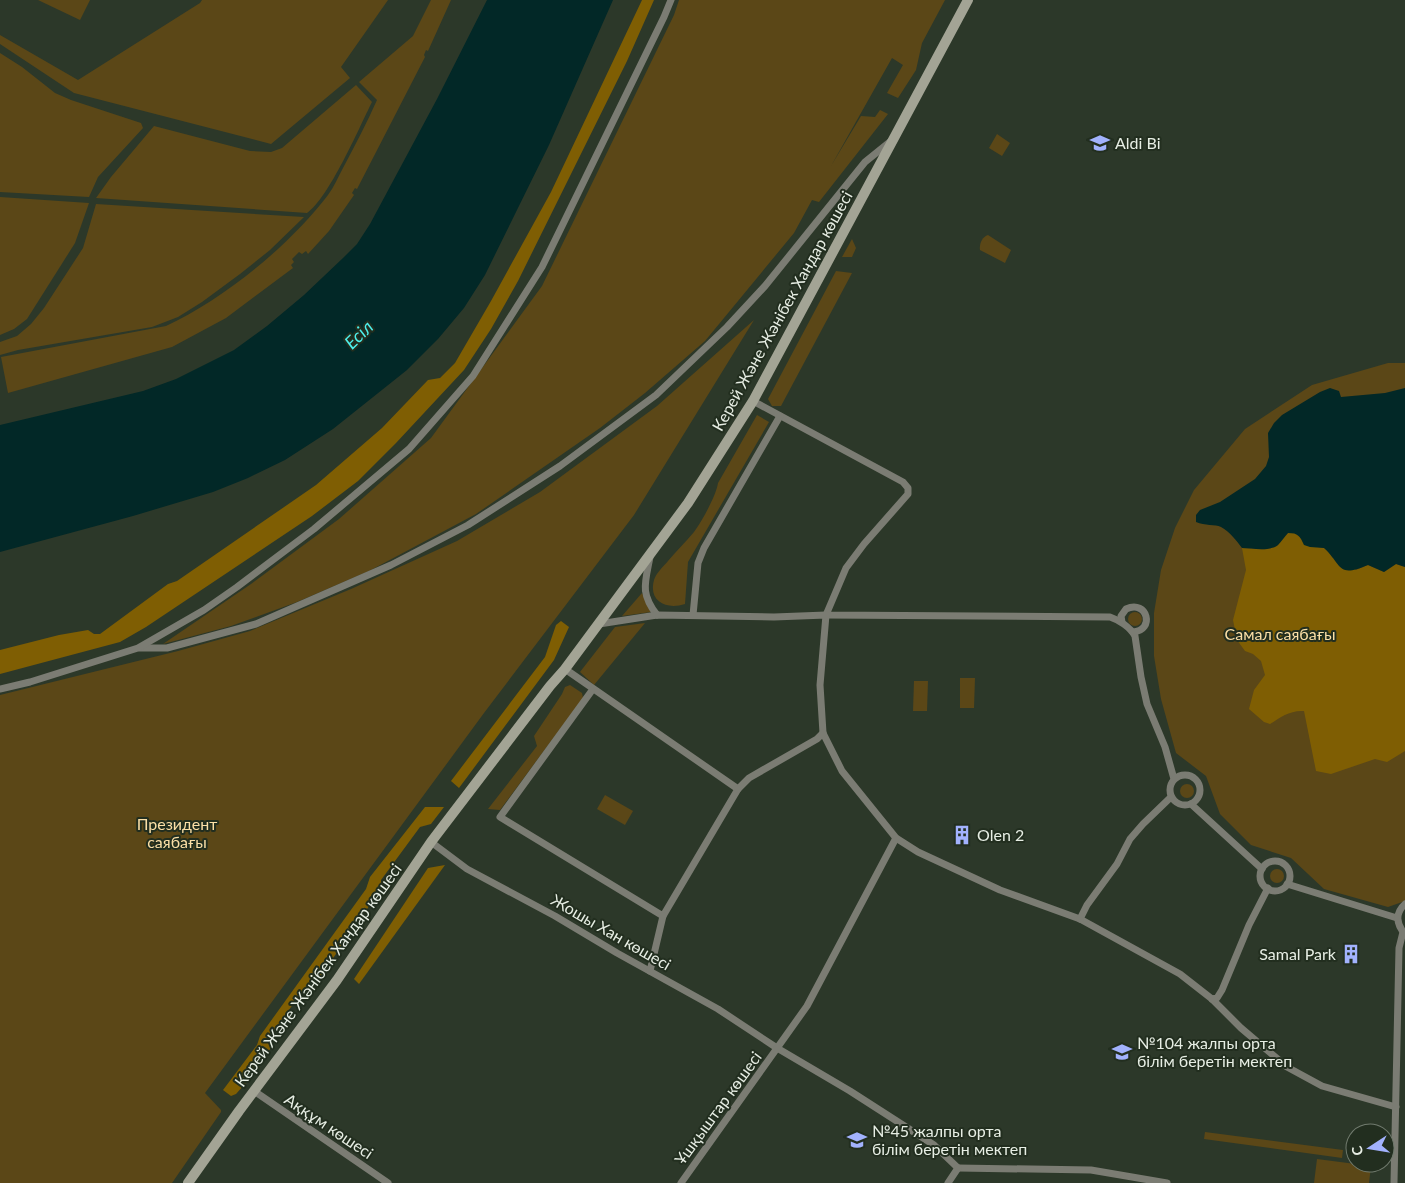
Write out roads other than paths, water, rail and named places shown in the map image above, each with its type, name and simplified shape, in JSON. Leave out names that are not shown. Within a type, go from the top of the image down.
[{"type":"main road","name":"Керей Және Жәнібек Хандар көшесі","points":[[188,1183],[337,980],[431,842],[474,785],[554,689],[565,669],[688,503],[753,401],[968,0]]},
{"type":"street","points":[[0,689],[30,682],[138,648],[204,610],[238,587],[314,529],[409,449],[473,376],[542,267],[671,0]]},
{"type":"street","points":[[138,648],[167,648],[256,624],[391,565],[451,534],[560,466],[656,395],[727,327],[765,286],[865,162],[893,139]]},
{"type":"street","points":[[753,401],[902,482],[908,488],[908,494],[864,544],[846,568],[826,615],[820,685],[823,733],[842,771],[896,838],[918,852],[1000,890],[1080,919],[1180,974],[1212,999],[1241,1028],[1286,1066],[1322,1086],[1396,1107]]},
{"type":"street","points":[[693,615],[695,577],[701,555],[780,416]]},
{"type":"street","points":[[651,554],[644,588],[651,607],[657,615]]},
{"type":"street","points":[[1122,622],[1122,615],[1126,608],[1135,606],[1142,610],[1146,616],[1146,624],[1140,630],[1132,632]]},
{"type":"street","points":[[599,624],[657,615],[774,617],[826,615],[1110,616],[1122,622],[1132,632],[1137,646],[1147,704],[1165,747],[1174,779],[1170,788],[1171,797],[1176,803],[1184,806],[1191,804],[1200,794],[1198,782],[1187,775],[1174,779]]},
{"type":"street","points":[[565,669],[738,789]]},
{"type":"street","points":[[593,689],[500,817],[663,916]]},
{"type":"street","points":[[650,971],[663,916],[738,789],[749,778],[817,739],[823,733]]},
{"type":"street","points":[[1080,919],[1087,904],[1117,864],[1130,839],[1171,797]]},
{"type":"street","points":[[1191,804],[1262,869]]},
{"type":"street","name":"Ұшқыштар көшесі","points":[[681,1183],[807,1006],[896,838]]},
{"type":"street","name":"Жошы Хан көшесі","points":[[431,842],[467,869],[555,916],[718,1009],[777,1048],[909,1128],[934,1145],[958,1168]]},
{"type":"street","points":[[1273,861],[1286,865],[1290,871],[1288,884],[1284,888],[1276,890],[1268,888],[1262,882],[1262,869],[1273,861]]},
{"type":"street","points":[[1288,884],[1397,918]]},
{"type":"street","points":[[1212,999],[1217,998],[1222,990],[1249,925],[1268,888]]},
{"type":"street","points":[[1394,1183],[1399,958],[1404,933],[1400,928],[1397,918],[1400,908],[1405,904]]},
{"type":"street","name":"Аққұм көшесі","points":[[254,1091],[388,1183]]},
{"type":"street","points":[[948,1183],[958,1168],[1091,1170],[1167,1183]]},
{"type":"water","name":"Есіл","points":[[487,0],[613,0],[549,145],[485,275],[464,308],[438,339],[407,370],[333,429],[285,460],[248,478],[213,492],[133,516],[0,552],[0,425],[143,391],[176,379],[234,350],[267,326],[304,295],[357,244],[370,224],[437,99]]},
{"type":"water","points":[[1330,388],[1339,391],[1341,397],[1385,393],[1405,388],[1405,567],[1396,564],[1384,572],[1368,565],[1358,569],[1345,570],[1338,565],[1324,548],[1304,545],[1298,536],[1291,533],[1288,533],[1274,547],[1265,549],[1242,548],[1221,527],[1196,522],[1196,515],[1200,510],[1220,502],[1255,479],[1266,466],[1269,457],[1268,433],[1282,415]]},
{"type":"place","name":"Aldi Bi","points":[[1100,143]]},
{"type":"place","name":"Olen 2","points":[[962,835]]},
{"type":"place","name":"Samal Park","points":[[1351,954]]},
{"type":"place","name":"№104 жалпы орта білім беретін мектеп","points":[[1122,1052]]},
{"type":"place","name":"№45 жалпы орта білім беретін мектеп","points":[[857,1140]]},
{"type":"park label","name":"Самал саябағы","points":[[1280,634]]},
{"type":"park label","name":"Президент саябағы","points":[[177,833]]}]
